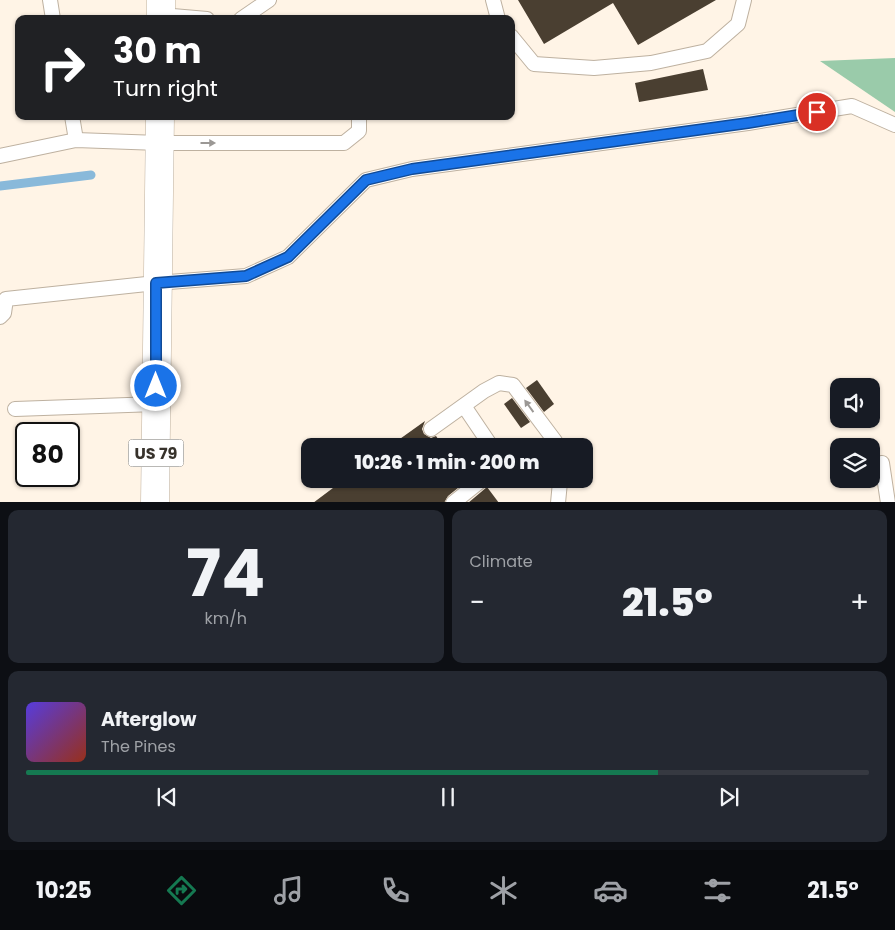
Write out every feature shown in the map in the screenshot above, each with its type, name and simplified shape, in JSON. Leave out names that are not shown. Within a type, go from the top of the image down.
[{"type":"highway","name":"US 79","points":[[155,502],[159,130]]},
{"type":"lane","points":[[50,0],[52,15]]},
{"type":"lane","points":[[247,15],[269,0]]},
{"type":"lane","points":[[493,0],[497,15]]},
{"type":"lane","points":[[515,41],[534,64],[594,68],[651,63],[707,51],[738,24],[744,0]]},
{"type":"lane","points":[[161,11],[184,15]]},
{"type":"lane","points":[[0,317],[4,313],[6,299],[156,283],[246,276],[288,257],[366,180],[412,169],[748,123],[852,106],[895,125]]},
{"type":"lane","points":[[73,120],[76,140]]},
{"type":"lane","points":[[0,156],[76,140],[159,130],[344,143],[359,131],[359,120]]},
{"type":"lane","points":[[431,430],[484,391],[499,383],[513,385],[553,438]]},
{"type":"lane","points":[[15,409],[156,404]]},
{"type":"lane","points":[[464,406],[486,438]]},
{"type":"lane","points":[[882,463],[888,502]]},
{"type":"lane","points":[[453,502],[471,488]]},
{"type":"lane","points":[[557,488],[558,502]]},
{"type":"green space","points":[[895,58],[895,112],[820,61]]},
{"type":"building","points":[[518,0],[716,0],[638,45],[613,3],[544,44]]},
{"type":"building","points":[[703,69],[708,90],[639,102],[635,83]]},
{"type":"building","points":[[537,380],[554,404],[544,412],[526,388]]},
{"type":"building","points":[[512,398],[530,422],[521,428],[504,404]]},
{"type":"building","points":[[425,421],[422,429],[424,434],[431,438],[401,438]]},
{"type":"building","points":[[333,488],[458,488],[448,496],[445,502],[314,502]]},
{"type":"building","points":[[488,488],[498,502],[469,502]]},
{"type":"waterway","points":[[0,186],[91,175]]},
{"type":"route","points":[[156,386],[156,283],[246,276],[288,257],[366,180],[412,169],[817,112]]}]
